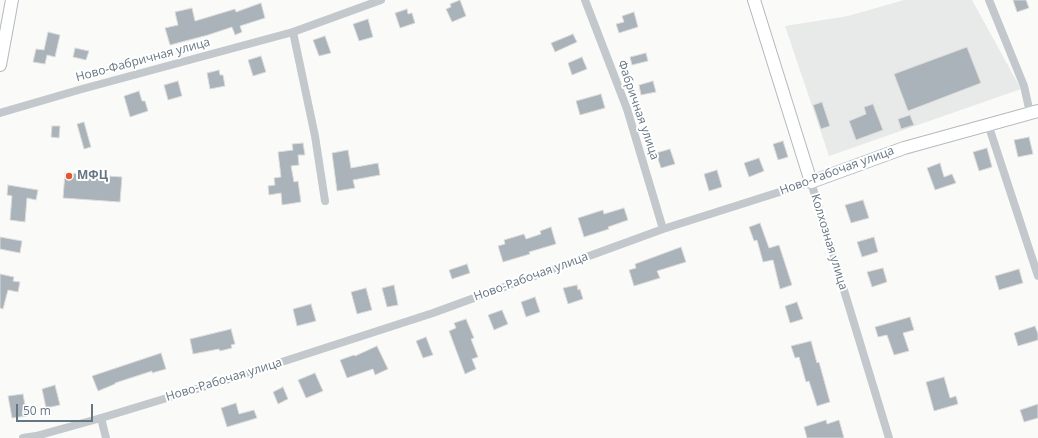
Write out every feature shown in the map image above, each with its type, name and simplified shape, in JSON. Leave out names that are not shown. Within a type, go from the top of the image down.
[{"type":"street","points":[[0,65],[12,0]]},
{"type":"street","name":"Ново-Фабричная улица","points":[[0,113],[89,87],[293,32],[381,0]]},
{"type":"street","name":"Фабричная улица","points":[[585,0],[627,109],[662,229]]},
{"type":"street","name":"Колхозная улица","points":[[754,0],[889,438]]},
{"type":"street","points":[[989,0],[1034,112]]},
{"type":"street","points":[[293,32],[315,136],[324,201]]},
{"type":"street","name":"Ново-Рабочая улица","points":[[22,438],[36,436],[101,418],[433,313],[662,229],[811,182],[904,148],[1034,112]]},
{"type":"street","points":[[988,124],[1038,276]]},
{"type":"street","points":[[101,418],[106,438]]},
{"type":"shaded area","points":[[904,0],[972,0],[1021,89],[829,156],[785,26],[848,16]]},
{"type":"building","points":[[460,0],[466,16],[452,22],[446,9],[451,7],[450,4]]},
{"type":"building","points":[[1013,0],[1026,0],[1029,8],[1017,12]]},
{"type":"building","points":[[261,3],[265,18],[240,26],[242,32],[235,35],[232,27],[170,45],[165,28],[178,25],[175,12],[192,8],[195,21],[235,9],[236,12]]},
{"type":"building","points":[[407,9],[408,14],[412,13],[415,23],[400,28],[395,13]]},
{"type":"building","points":[[634,12],[638,27],[619,33],[616,24],[624,22],[622,16]]},
{"type":"building","points":[[368,19],[373,37],[359,41],[353,24]]},
{"type":"building","points":[[48,32],[60,35],[55,57],[47,55],[45,64],[33,62],[36,49],[44,50]]},
{"type":"building","points":[[573,34],[577,42],[555,52],[551,43]]},
{"type":"building","points":[[325,36],[331,53],[319,56],[313,40]]},
{"type":"building","points":[[967,47],[981,83],[908,111],[894,74]]},
{"type":"building","points":[[75,48],[89,51],[86,60],[73,57]]},
{"type":"building","points":[[646,53],[648,61],[632,65],[630,57]]},
{"type":"building","points":[[261,56],[266,72],[253,76],[248,60]]},
{"type":"building","points":[[582,57],[587,69],[572,75],[568,63]]},
{"type":"building","points":[[219,70],[220,75],[223,75],[225,86],[210,89],[207,73]]},
{"type":"building","points":[[178,81],[182,96],[168,100],[164,85]]},
{"type":"building","points":[[653,81],[656,92],[641,95],[639,85]]},
{"type":"building","points":[[139,91],[142,101],[145,101],[148,111],[130,117],[124,96]]},
{"type":"building","points":[[601,94],[605,108],[580,115],[576,101]]},
{"type":"building","points":[[822,102],[830,126],[821,129],[813,105]]},
{"type":"building","points":[[873,104],[883,130],[856,140],[849,121],[866,114],[864,107]]},
{"type":"building","points":[[910,115],[914,125],[901,129],[898,119]]},
{"type":"building","points":[[84,122],[91,147],[84,149],[77,124]]},
{"type":"building","points":[[52,126],[60,126],[59,138],[51,137]]},
{"type":"building","points":[[1029,137],[1033,154],[1018,157],[1014,140]]},
{"type":"building","points":[[783,141],[788,157],[778,160],[773,144]]},
{"type":"building","points":[[303,143],[305,155],[298,155],[299,165],[291,166],[294,182],[298,181],[301,202],[282,205],[281,193],[269,195],[268,186],[275,185],[274,178],[281,177],[278,152],[293,150],[292,144]]},
{"type":"building","points":[[987,148],[992,167],[979,171],[973,152]]},
{"type":"building","points":[[670,149],[675,164],[661,168],[656,153]]},
{"type":"building","points":[[348,150],[351,168],[378,163],[380,175],[353,180],[355,188],[337,191],[332,153]]},
{"type":"building","points":[[759,158],[764,171],[749,177],[744,163]]},
{"type":"building","points":[[940,163],[944,177],[952,174],[956,183],[935,190],[927,168]]},
{"type":"building","points":[[717,170],[722,187],[709,191],[704,174]]},
{"type":"building","points":[[65,173],[122,177],[120,202],[63,198]]},
{"type":"building","points":[[8,185],[38,190],[36,200],[27,198],[25,222],[10,220],[12,196],[7,195]]},
{"type":"building","points":[[863,200],[869,218],[851,223],[845,205]]},
{"type":"building","points":[[624,208],[628,220],[608,227],[609,229],[584,237],[578,218],[603,210],[604,214]]},
{"type":"building","points":[[760,223],[769,248],[779,245],[792,285],[780,289],[773,260],[763,262],[757,240],[754,241],[749,227]]},
{"type":"building","points":[[551,227],[556,244],[503,262],[498,246],[505,244],[504,240],[524,234],[526,239],[541,234],[540,231]]},
{"type":"building","points":[[0,237],[22,241],[20,253],[0,249]]},
{"type":"building","points":[[874,237],[878,252],[862,257],[857,242]]},
{"type":"building","points":[[681,247],[686,262],[657,271],[660,278],[634,286],[629,270],[636,268],[635,264]]},
{"type":"building","points":[[467,264],[470,273],[452,279],[449,270]]},
{"type":"building","points":[[883,268],[887,282],[872,287],[867,272]]},
{"type":"building","points":[[1019,269],[1023,283],[999,290],[995,276]]},
{"type":"building","points":[[0,274],[14,277],[13,281],[20,282],[18,292],[8,290],[3,309],[0,308]]},
{"type":"building","points":[[394,285],[398,305],[387,307],[382,288]]},
{"type":"building","points":[[577,285],[583,299],[568,304],[563,288]]},
{"type":"building","points":[[366,288],[372,310],[357,314],[351,292]]},
{"type":"building","points":[[535,297],[540,312],[526,317],[521,302]]},
{"type":"building","points":[[797,302],[803,319],[790,323],[785,306]]},
{"type":"building","points":[[311,304],[316,321],[297,326],[293,309]]},
{"type":"building","points":[[502,310],[508,324],[494,330],[488,315]]},
{"type":"building","points":[[910,317],[914,330],[903,333],[909,351],[894,355],[887,335],[878,337],[875,327]]},
{"type":"building","points":[[466,319],[474,338],[471,339],[478,357],[472,359],[476,369],[465,374],[449,331],[456,328],[454,323]]},
{"type":"building","points":[[1035,326],[1038,334],[1038,340],[1018,346],[1014,333]]},
{"type":"building","points":[[231,329],[235,344],[231,345],[232,348],[193,354],[190,339]]},
{"type":"building","points":[[426,337],[433,355],[423,358],[416,341]]},
{"type":"building","points":[[811,341],[817,363],[819,362],[830,402],[817,406],[809,381],[806,382],[799,357],[795,358],[791,346]]},
{"type":"building","points":[[377,346],[388,369],[375,375],[373,369],[347,378],[340,360],[354,355],[355,356]]},
{"type":"building","points":[[161,353],[166,369],[152,373],[152,371],[115,383],[98,391],[92,376]]},
{"type":"building","points":[[315,373],[323,391],[306,398],[298,380]]},
{"type":"building","points":[[944,377],[950,398],[956,396],[958,404],[934,411],[926,382]]},
{"type":"building","points":[[55,385],[60,405],[46,408],[42,389]]},
{"type":"building","points":[[283,387],[288,399],[278,404],[273,392]]},
{"type":"building","points":[[23,394],[27,416],[12,418],[8,396]]},
{"type":"building","points":[[236,403],[239,414],[254,410],[257,418],[227,427],[221,408]]},
{"type":"building","points":[[1038,404],[1038,418],[1024,422],[1020,410]]},
{"type":"building","points":[[826,420],[827,424],[839,420],[844,438],[807,438],[804,427]]},
{"type":"place","name":"МФЦ","points":[[69,176]]}]
